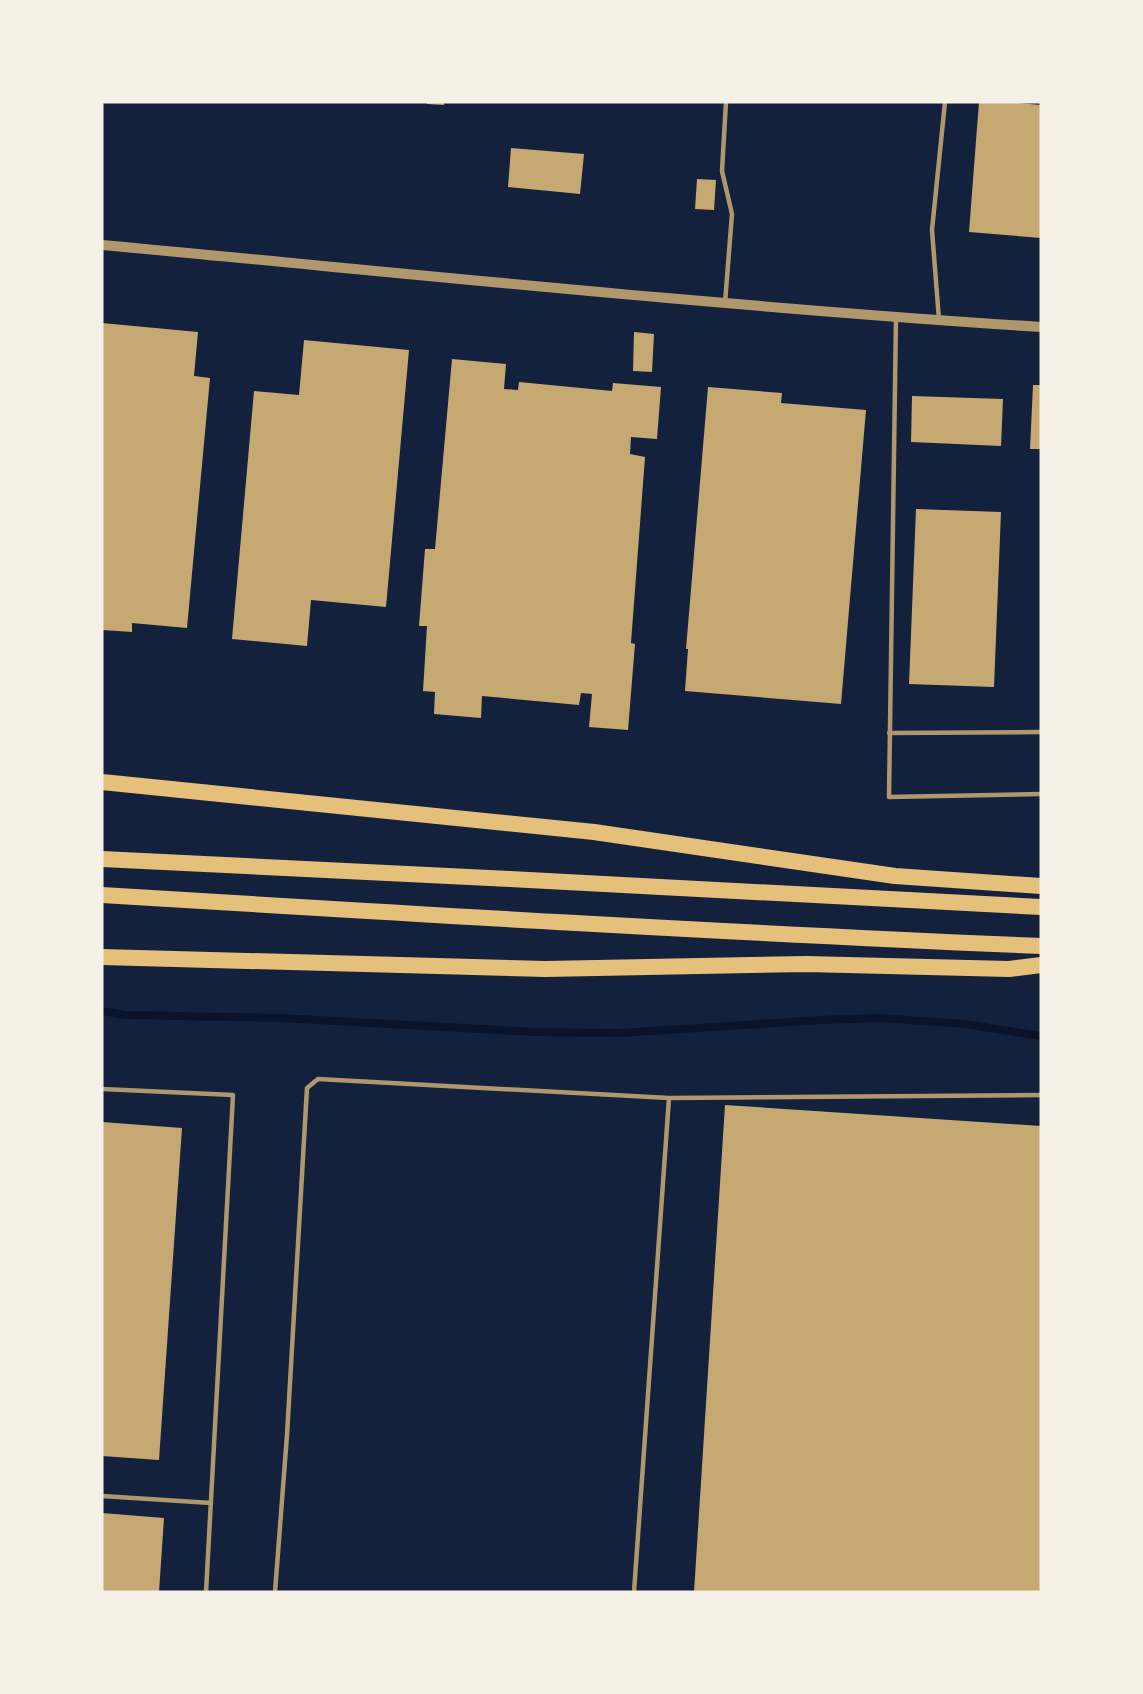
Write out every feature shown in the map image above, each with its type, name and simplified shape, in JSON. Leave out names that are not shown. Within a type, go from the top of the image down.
[{"type":"highway","points":[[102,782],[594,832],[895,876],[1041,886]]},
{"type":"highway","points":[[102,859],[1041,907]]},
{"type":"highway","points":[[102,895],[562,923],[1041,946]]},
{"type":"highway","points":[[102,957],[545,969],[806,964],[1008,969],[1041,965]]},
{"type":"street","points":[[102,245],[724,303],[1041,327]]},
{"type":"lane","points":[[724,303],[732,214],[722,171],[726,102]]},
{"type":"lane","points":[[939,321],[932,230],[945,102]]},
{"type":"lane","points":[[896,317],[889,796],[1041,794]]},
{"type":"lane","points":[[890,733],[1041,732]]},
{"type":"lane","points":[[274,1592],[287,1436],[307,1088],[318,1079],[669,1098],[1041,1095]]},
{"type":"lane","points":[[102,1089],[233,1095],[206,1592]]},
{"type":"lane","points":[[634,1592],[669,1098]]},
{"type":"lane","points":[[102,1496],[211,1503]]},
{"type":"building","points":[[427,102],[444,102],[444,105],[427,104]]},
{"type":"building","points":[[979,102],[1041,105],[1041,238],[969,232]]},
{"type":"building","points":[[511,148],[584,154],[580,194],[508,187]]},
{"type":"building","points":[[697,179],[716,180],[714,210],[695,209]]},
{"type":"building","points":[[102,323],[198,332],[194,376],[210,378],[187,628],[132,623],[132,632],[102,630]]},
{"type":"building","points":[[634,332],[654,334],[652,372],[633,371]]},
{"type":"building","points":[[304,340],[409,350],[386,607],[311,600],[307,646],[232,639],[254,391],[299,395]]},
{"type":"building","points":[[452,359],[506,364],[504,389],[518,390],[519,382],[612,391],[613,383],[661,387],[657,439],[631,437],[630,454],[645,457],[631,643],[635,644],[628,730],[589,727],[592,694],[581,693],[579,705],[482,696],[481,718],[434,714],[435,692],[423,691],[427,626],[419,626],[425,549],[435,549]]},
{"type":"building","points":[[1033,385],[1041,385],[1041,449],[1030,449]]},
{"type":"building","points":[[708,387],[782,393],[781,403],[866,410],[841,704],[685,691],[688,649],[686,649]]},
{"type":"building","points":[[912,396],[1003,399],[1001,446],[911,442]]},
{"type":"building","points":[[916,509],[1001,512],[994,687],[909,684]]},
{"type":"building","points":[[725,1105],[1041,1126],[1041,1592],[694,1592]]},
{"type":"building","points":[[102,1122],[182,1128],[159,1460],[102,1456]]},
{"type":"building","points":[[102,1513],[164,1518],[159,1592],[102,1592]]},
{"type":"waterway","points":[[102,1011],[125,1015],[281,1018],[535,1032],[620,1033],[880,1018],[964,1024],[1041,1036]]}]
